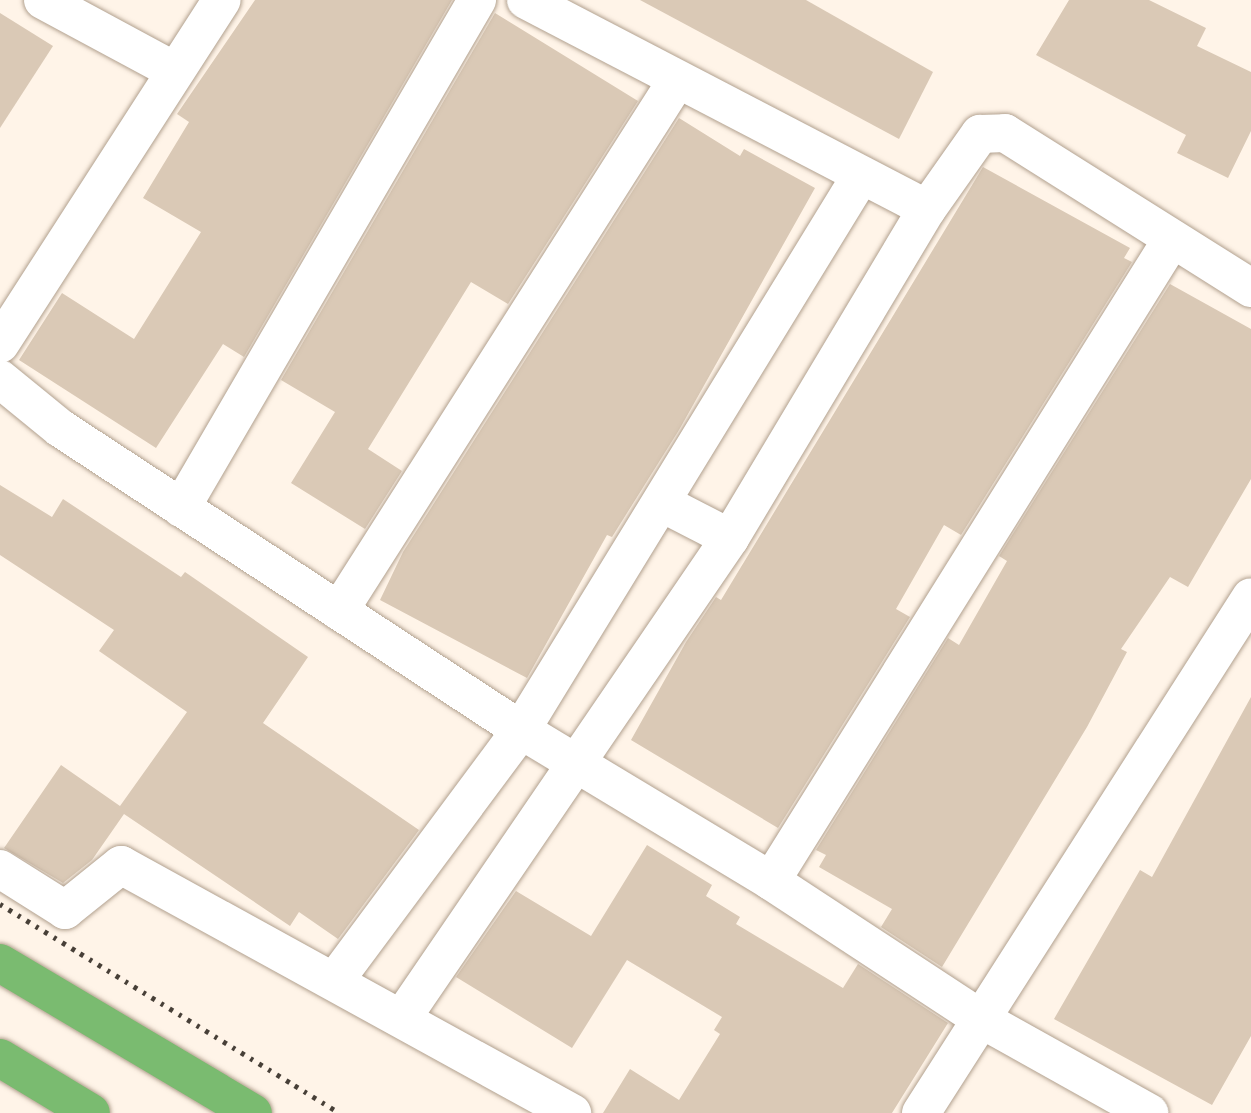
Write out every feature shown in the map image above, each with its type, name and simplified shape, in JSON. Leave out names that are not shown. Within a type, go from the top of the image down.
[{"type":"highway","points":[[0,963],[253,1113]]},
{"type":"highway","points":[[0,1058],[91,1113]]},
{"type":"street","points":[[43,0],[175,71]]},
{"type":"street","points":[[0,344],[222,0]]},
{"type":"street","points":[[181,508],[477,0]]},
{"type":"street","points":[[526,0],[860,177],[927,209]]},
{"type":"street","points":[[339,611],[677,80]]},
{"type":"street","points":[[402,1018],[575,761],[730,538],[927,209],[980,134],[1005,132],[1251,288]]},
{"type":"street","points":[[337,979],[521,730],[664,504],[860,177]]},
{"type":"street","points":[[771,881],[1172,239]]},
{"type":"street","points":[[0,379],[60,428],[521,730],[771,881],[981,1019],[1149,1113]]},
{"type":"street","points":[[664,504],[730,538]]},
{"type":"street","points":[[921,1113],[1251,597]]},
{"type":"street","points":[[0,869],[65,910],[121,865],[337,979],[572,1113]]},
{"type":"building","points":[[255,0],[452,0],[244,357],[223,344],[156,448],[19,360],[62,293],[134,339],[201,232],[143,198],[189,122],[177,114]]},
{"type":"building","points":[[640,0],[806,0],[933,72],[899,139]]},
{"type":"building","points":[[1069,0],[1149,0],[1206,28],[1197,46],[1251,72],[1251,131],[1228,178],[1177,153],[1186,135],[1036,55]]},
{"type":"building","points":[[0,13],[53,46],[0,128]]},
{"type":"building","points":[[495,13],[638,101],[508,304],[471,282],[368,449],[402,471],[365,529],[291,483],[335,412],[281,380]]},
{"type":"building","points":[[679,118],[740,156],[744,149],[815,188],[679,430],[612,537],[607,535],[527,678],[380,600],[403,552]]},
{"type":"building","points":[[983,167],[1130,248],[1124,258],[1132,262],[961,535],[944,525],[896,609],[910,617],[778,828],[631,740],[686,642],[716,597],[721,600]]},
{"type":"building","points":[[1170,284],[1251,329],[1251,479],[1188,587],[1170,577],[1121,649],[1127,652],[1087,727],[942,967],[881,927],[892,909],[819,867],[826,855],[816,850],[948,638],[959,645],[1007,561],[999,556]]},
{"type":"building","points":[[0,485],[52,517],[63,499],[181,577],[185,572],[308,657],[263,723],[419,830],[338,939],[299,912],[290,926],[124,814],[92,860],[63,883],[4,848],[61,765],[120,806],[187,712],[99,651],[114,630],[0,555]]},
{"type":"building","points":[[1251,697],[1251,1036],[1212,1105],[1054,1019],[1140,870],[1152,877]]},
{"type":"building","points":[[647,845],[712,885],[706,896],[740,917],[736,924],[843,988],[858,964],[948,1023],[892,1113],[603,1113],[630,1069],[679,1100],[720,1034],[714,1030],[722,1017],[627,960],[572,1048],[456,977],[516,891],[591,936]]},
{"type":"railway","points":[[0,904],[340,1113]]}]
